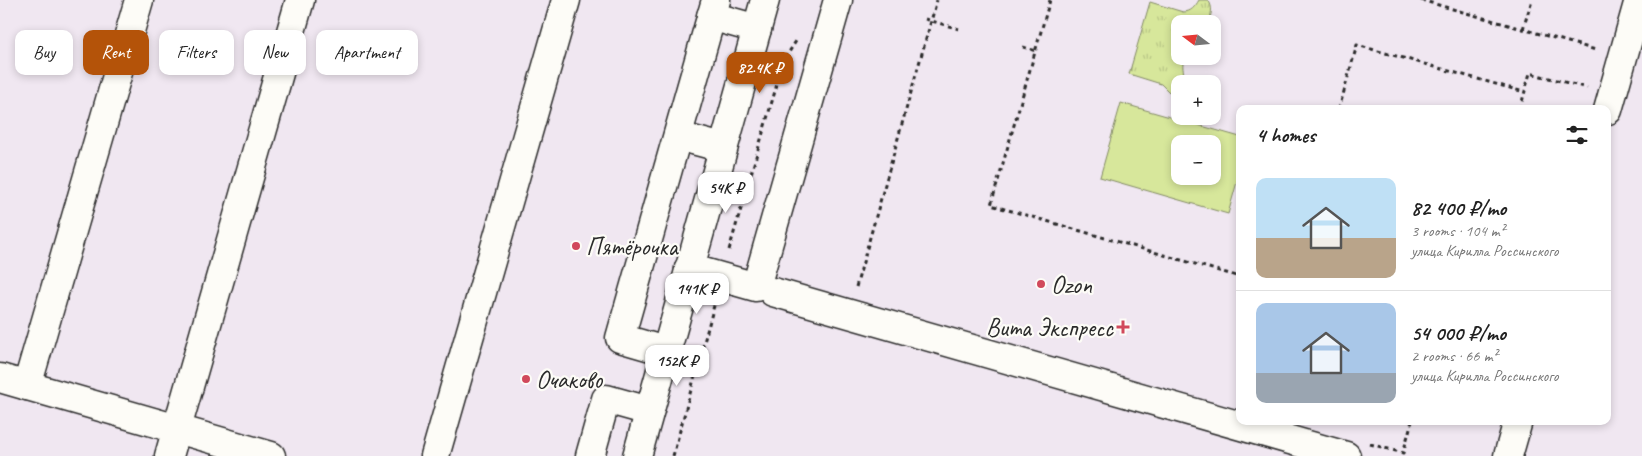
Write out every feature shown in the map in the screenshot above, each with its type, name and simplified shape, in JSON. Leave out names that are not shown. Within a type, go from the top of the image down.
[{"type":"main road","points":[[27,386],[139,0]]},
{"type":"main road","points":[[169,456],[300,0]]},
{"type":"main road","points":[[435,456],[566,0]]},
{"type":"main road","points":[[637,456],[648,411],[765,0]]},
{"type":"main road","points":[[689,268],[756,287],[838,0]]},
{"type":"main road","points":[[1609,105],[1639,0]]},
{"type":"main road","points":[[665,351],[620,338],[714,8],[757,29]]},
{"type":"main road","points":[[678,136],[723,148]]},
{"type":"main road","points":[[773,292],[1236,425]]},
{"type":"main road","points":[[0,378],[271,456]]},
{"type":"main road","points":[[590,456],[606,399],[648,411]]},
{"type":"main road","points":[[1238,425],[1346,456]]},
{"type":"main road","points":[[1508,456],[1517,425]]},
{"type":"path","points":[[854,292],[937,0]]},
{"type":"path","points":[[1050,0],[991,205],[1236,276]]},
{"type":"path","points":[[1421,0],[1601,51]]},
{"type":"path","points":[[1524,29],[1532,0]]},
{"type":"path","points":[[925,19],[959,28]]},
{"type":"path","points":[[729,252],[784,60],[797,39]]},
{"type":"path","points":[[1340,105],[1357,44],[1524,92]]},
{"type":"path","points":[[1022,47],[1036,50]]},
{"type":"path","points":[[1521,105],[1530,73],[1590,89]]},
{"type":"path","points":[[673,456],[717,295]]},
{"type":"green space","points":[[1199,0],[1208,0],[1211,6],[1211,15],[1171,15],[1171,65],[1183,65],[1185,75],[1171,75],[1171,91],[1169,92],[1161,84],[1129,74],[1150,2],[1183,12],[1192,9]]},
{"type":"green space","points":[[1121,103],[1171,117],[1171,125],[1198,125],[1236,136],[1236,185],[1228,214],[1100,177]]},
{"type":"place","name":"Пятёрочка","points":[[576,246]]},
{"type":"place","name":"Ozon","points":[[1041,284]]},
{"type":"place","name":"Вита Экспресс","points":[[1123,327]]},
{"type":"place","name":"Очаково","points":[[526,379]]}]
